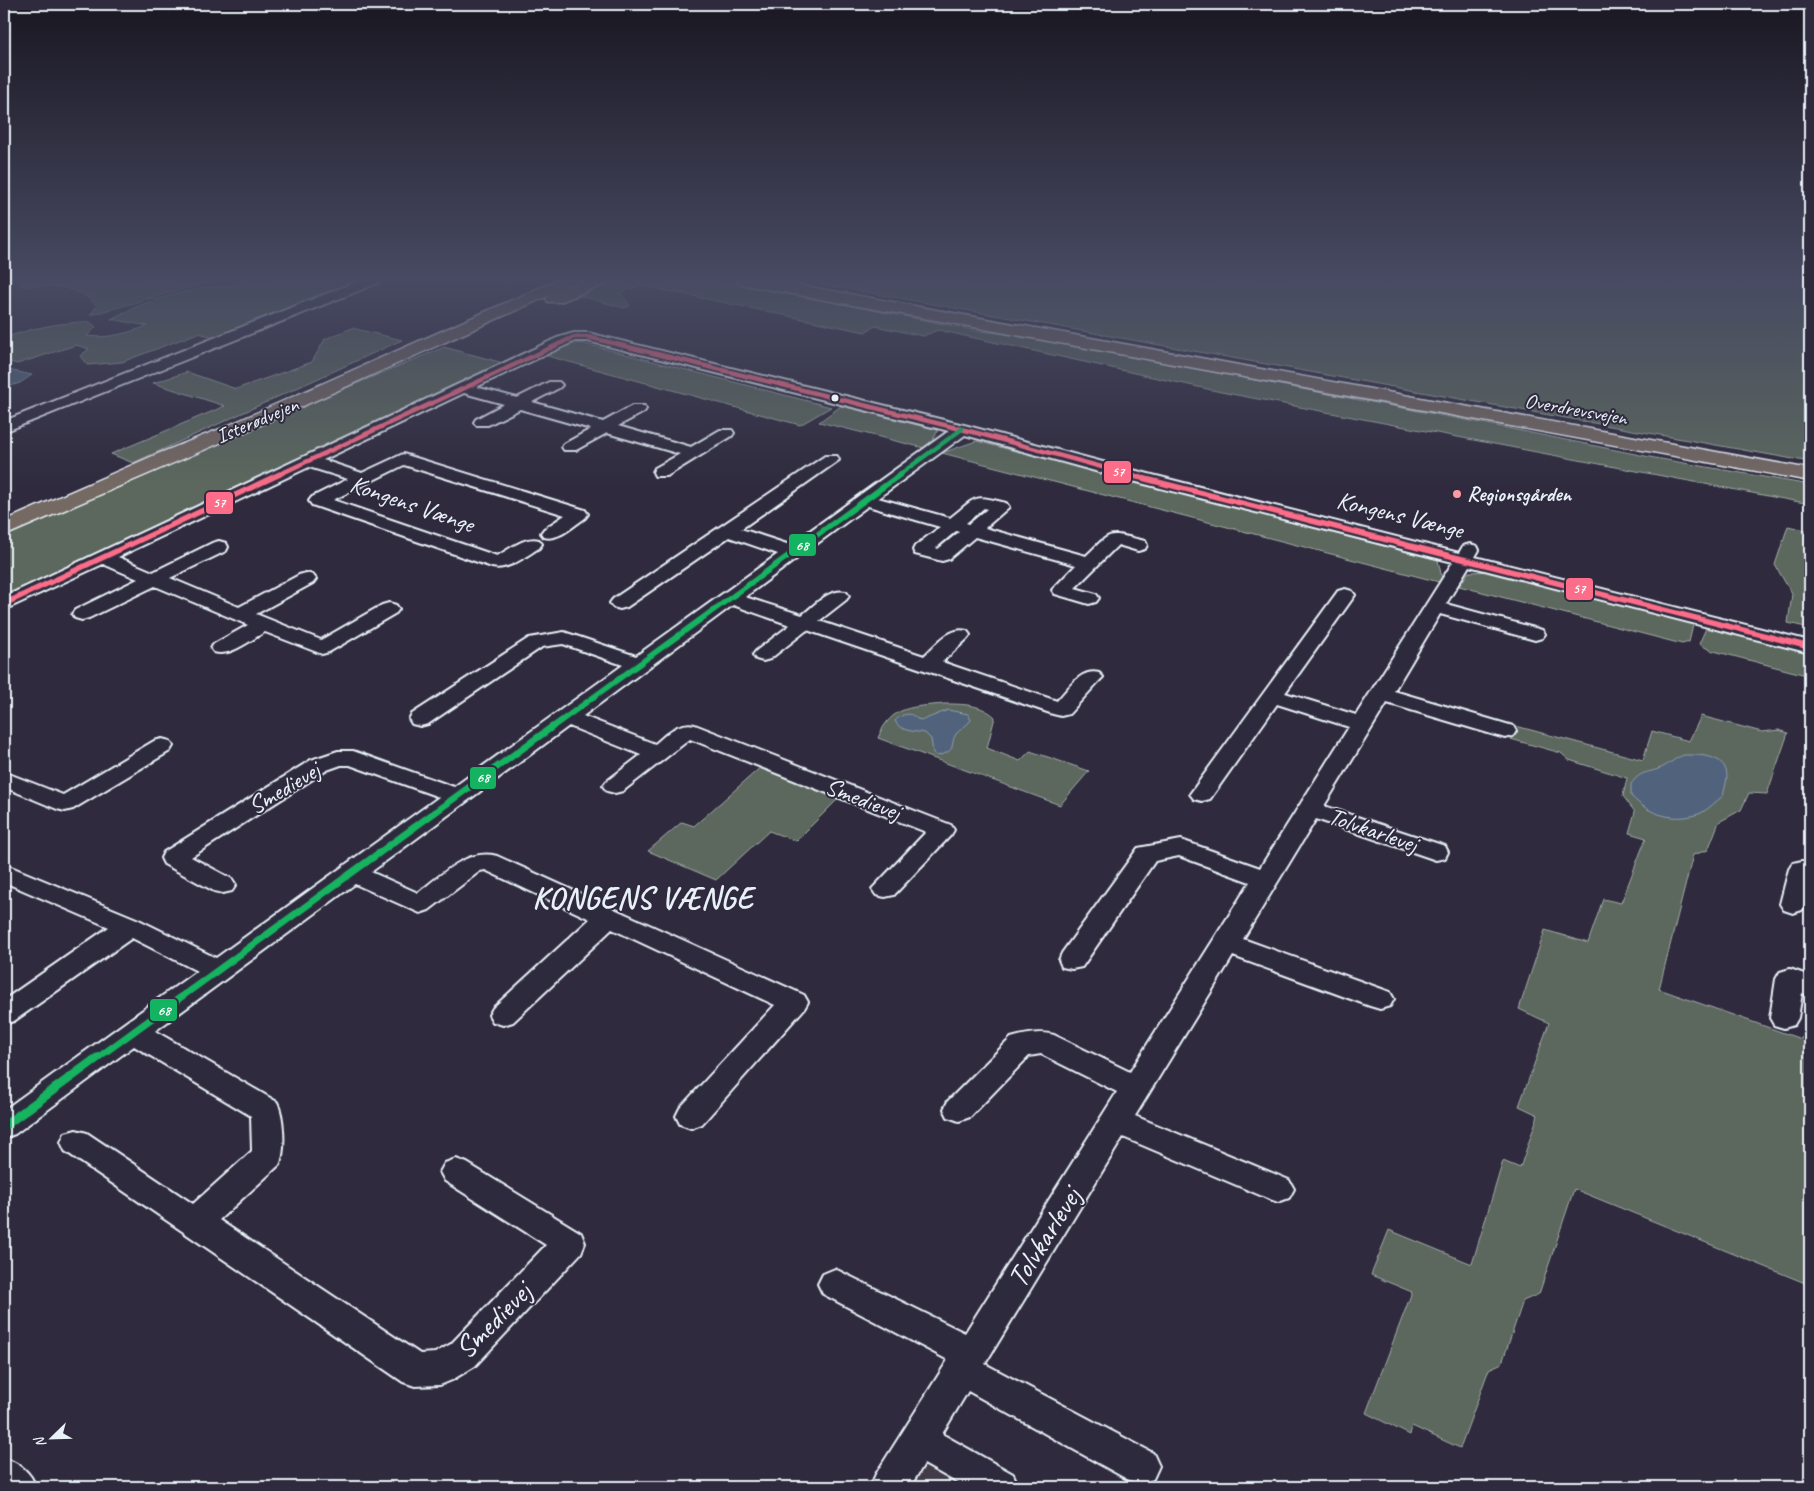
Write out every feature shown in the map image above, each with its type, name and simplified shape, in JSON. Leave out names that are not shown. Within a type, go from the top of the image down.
[{"type":"main road","points":[[353,374],[386,350]]},
{"type":"main road","name":"Isterødvejen","points":[[4,529],[162,459],[228,433],[405,350]]},
{"type":"main road","name":"Isterødvejen","points":[[353,374],[409,350]]},
{"type":"main road","points":[[353,374],[430,350]]},
{"type":"main road","name":"Overdrevsvejen","points":[[1124,350],[1810,475]]},
{"type":"street","points":[[4,427],[198,350]]},
{"type":"street","name":"Kongens Vænge","points":[[4,604],[544,350]]},
{"type":"street","name":"Kongens Vænge","points":[[639,350],[970,431],[1114,471],[1810,635]]},
{"type":"street","points":[[482,422],[554,385]]},
{"type":"street","points":[[463,388],[692,452]]},
{"type":"street","points":[[570,447],[638,409]]},
{"type":"street","points":[[4,1126],[792,552],[865,500],[970,431]]},
{"type":"street","points":[[660,472],[726,433]]},
{"type":"street","name":"Kongens Vænge","points":[[532,544],[500,563],[318,501],[402,459],[579,514],[550,533]]},
{"type":"street","points":[[620,604],[831,460]]},
{"type":"street","name":"Kongens Vænge","points":[[309,461],[364,479]]},
{"type":"street","points":[[865,500],[1089,563]]},
{"type":"street","points":[[981,502],[1000,507],[972,530],[942,555],[922,550],[981,502]]},
{"type":"street","points":[[726,531],[792,552]]},
{"type":"street","points":[[1089,598],[1062,590],[1114,539],[1138,545]]},
{"type":"street","points":[[82,614],[219,547]]},
{"type":"street","name":"Kongens Vænge","points":[[1467,555],[1810,647]]},
{"type":"street","name":"Tolvkarlevej","points":[[888,1487],[1467,555]]},
{"type":"street","points":[[101,558],[322,648],[389,609]]},
{"type":"street","points":[[240,614],[306,579]]},
{"type":"street","points":[[1202,794],[1345,595]]},
{"type":"street","points":[[763,655],[839,596]]},
{"type":"street","points":[[730,598],[1061,709],[1092,677]]},
{"type":"street","points":[[1435,607],[1535,634]]},
{"type":"street","points":[[221,648],[264,624]]},
{"type":"street","points":[[928,664],[960,635]]},
{"type":"street","points":[[420,719],[512,657],[536,642],[543,640],[564,638],[639,664]]},
{"type":"street","points":[[1381,694],[1505,731]]},
{"type":"street","points":[[1273,696],[1362,724]]},
{"type":"street","points":[[566,717],[657,753]]},
{"type":"street","name":"Smedievej","points":[[615,786],[687,730],[942,830],[885,889]]},
{"type":"street","points":[[4,778],[65,804],[162,746]]},
{"type":"street","name":"Smedievej","points":[[222,885],[173,858],[319,765],[338,758],[353,758],[457,796]]},
{"type":"street","name":"Tolvkarlevej","points":[[1310,809],[1436,852]]},
{"type":"street","points":[[1072,960],[1147,854],[1181,848],[1266,879]]},
{"type":"street","points":[[352,873],[420,904],[473,864],[488,862],[794,1002],[691,1116]]},
{"type":"street","points":[[1793,904],[1802,869],[1810,872]]},
{"type":"street","points":[[4,872],[130,926],[218,970]]},
{"type":"street","points":[[503,1015],[608,918]]},
{"type":"street","points":[[4,1014],[130,926]]},
{"type":"street","points":[[1226,943],[1380,999]]},
{"type":"street","points":[[1784,1018],[1790,979],[1810,986]]},
{"type":"street","points":[[133,1032],[266,1110],[268,1156],[195,1222]]},
{"type":"street","points":[[959,1109],[1021,1046],[1044,1043],[1136,1088]]},
{"type":"street","points":[[1116,1121],[1278,1189]]},
{"type":"street","name":"Smedievej","points":[[76,1142],[415,1370],[440,1370],[463,1355],[569,1243],[456,1172]]},
{"type":"street","points":[[835,1284],[1140,1466]]},
{"type":"street","points":[[918,1440],[1000,1487]]},
{"type":"street","points":[[4,1476],[17,1487]]},
{"type":"shaded area","points":[[902,1437],[993,1487],[870,1487]]},
{"type":"green space","points":[[4,350],[62,350],[17,364],[4,360]]},
{"type":"green space","points":[[88,350],[155,350],[122,362],[87,365],[80,356]]},
{"type":"green space","points":[[319,350],[381,350],[133,463],[111,454],[225,406],[153,383],[187,372],[236,389],[312,362]]},
{"type":"green space","points":[[438,350],[454,350],[507,364],[4,599],[4,536],[246,430]]},
{"type":"green space","points":[[556,350],[608,350],[831,407],[800,425],[540,354]]},
{"type":"green space","points":[[1027,350],[1093,350],[1487,424],[1655,458],[1810,485],[1810,504],[1221,392]]},
{"type":"green space","points":[[1186,350],[1810,350],[1810,462]]},
{"type":"green space","points":[[841,406],[938,430],[928,449],[819,422]]},
{"type":"green space","points":[[976,441],[1438,560],[1443,583],[942,453]]},
{"type":"green space","points":[[1788,526],[1810,531],[1810,628],[1788,623],[1792,594],[1775,565]]},
{"type":"green space","points":[[1498,571],[1694,621],[1689,642],[1682,644],[1459,586],[1469,572]]},
{"type":"green space","points":[[1707,626],[1810,651],[1810,676],[1710,650],[1699,644]]},
{"type":"green space","points":[[944,704],[978,707],[995,717],[987,748],[1020,761],[1030,751],[1089,771],[1060,805],[878,738],[889,719],[896,714],[913,707]]},
{"type":"green space","points":[[1701,716],[1762,732],[1779,730],[1788,733],[1767,794],[1749,793],[1741,810],[1719,822],[1708,850],[1693,855],[1659,989],[1801,1039],[1810,992],[1810,1285],[1574,1189],[1539,1294],[1523,1301],[1502,1363],[1489,1369],[1460,1448],[1412,1426],[1410,1435],[1366,1413],[1412,1292],[1371,1275],[1389,1230],[1472,1264],[1503,1161],[1520,1168],[1538,1115],[1519,1106],[1549,1023],[1519,1009],[1545,930],[1588,943],[1603,899],[1621,903],[1646,838],[1629,833],[1635,812],[1623,796],[1627,778],[1569,760],[1561,753],[1507,738],[1512,725],[1643,760],[1652,731],[1689,741]]},
{"type":"green space","points":[[762,766],[839,798],[796,841],[769,831],[716,880],[648,851],[682,822],[694,826]]},
{"type":"water","points":[[4,369],[32,375],[20,383],[4,388]]},
{"type":"water","points":[[948,710],[968,714],[971,720],[956,734],[950,750],[937,756],[933,753],[931,739],[925,733],[904,729],[897,725],[895,721],[906,714],[923,720]]},
{"type":"water","points":[[1684,755],[1711,757],[1722,763],[1725,769],[1727,778],[1723,796],[1707,809],[1692,816],[1673,817],[1646,808],[1631,796],[1631,784],[1635,779],[1663,767]]},
{"type":"transit line","name":"57","points":[[4,604],[544,350]]},
{"type":"transit line","name":"57","points":[[639,350],[977,433],[1123,473],[1810,647]]},
{"type":"transit line","name":"68","points":[[4,1126],[962,429]]},
{"type":"place","name":"Regionsgården","points":[[1457,494]]},
{"type":"district","name":"KONGENS VÆNGE","points":[[643,898]]}]
